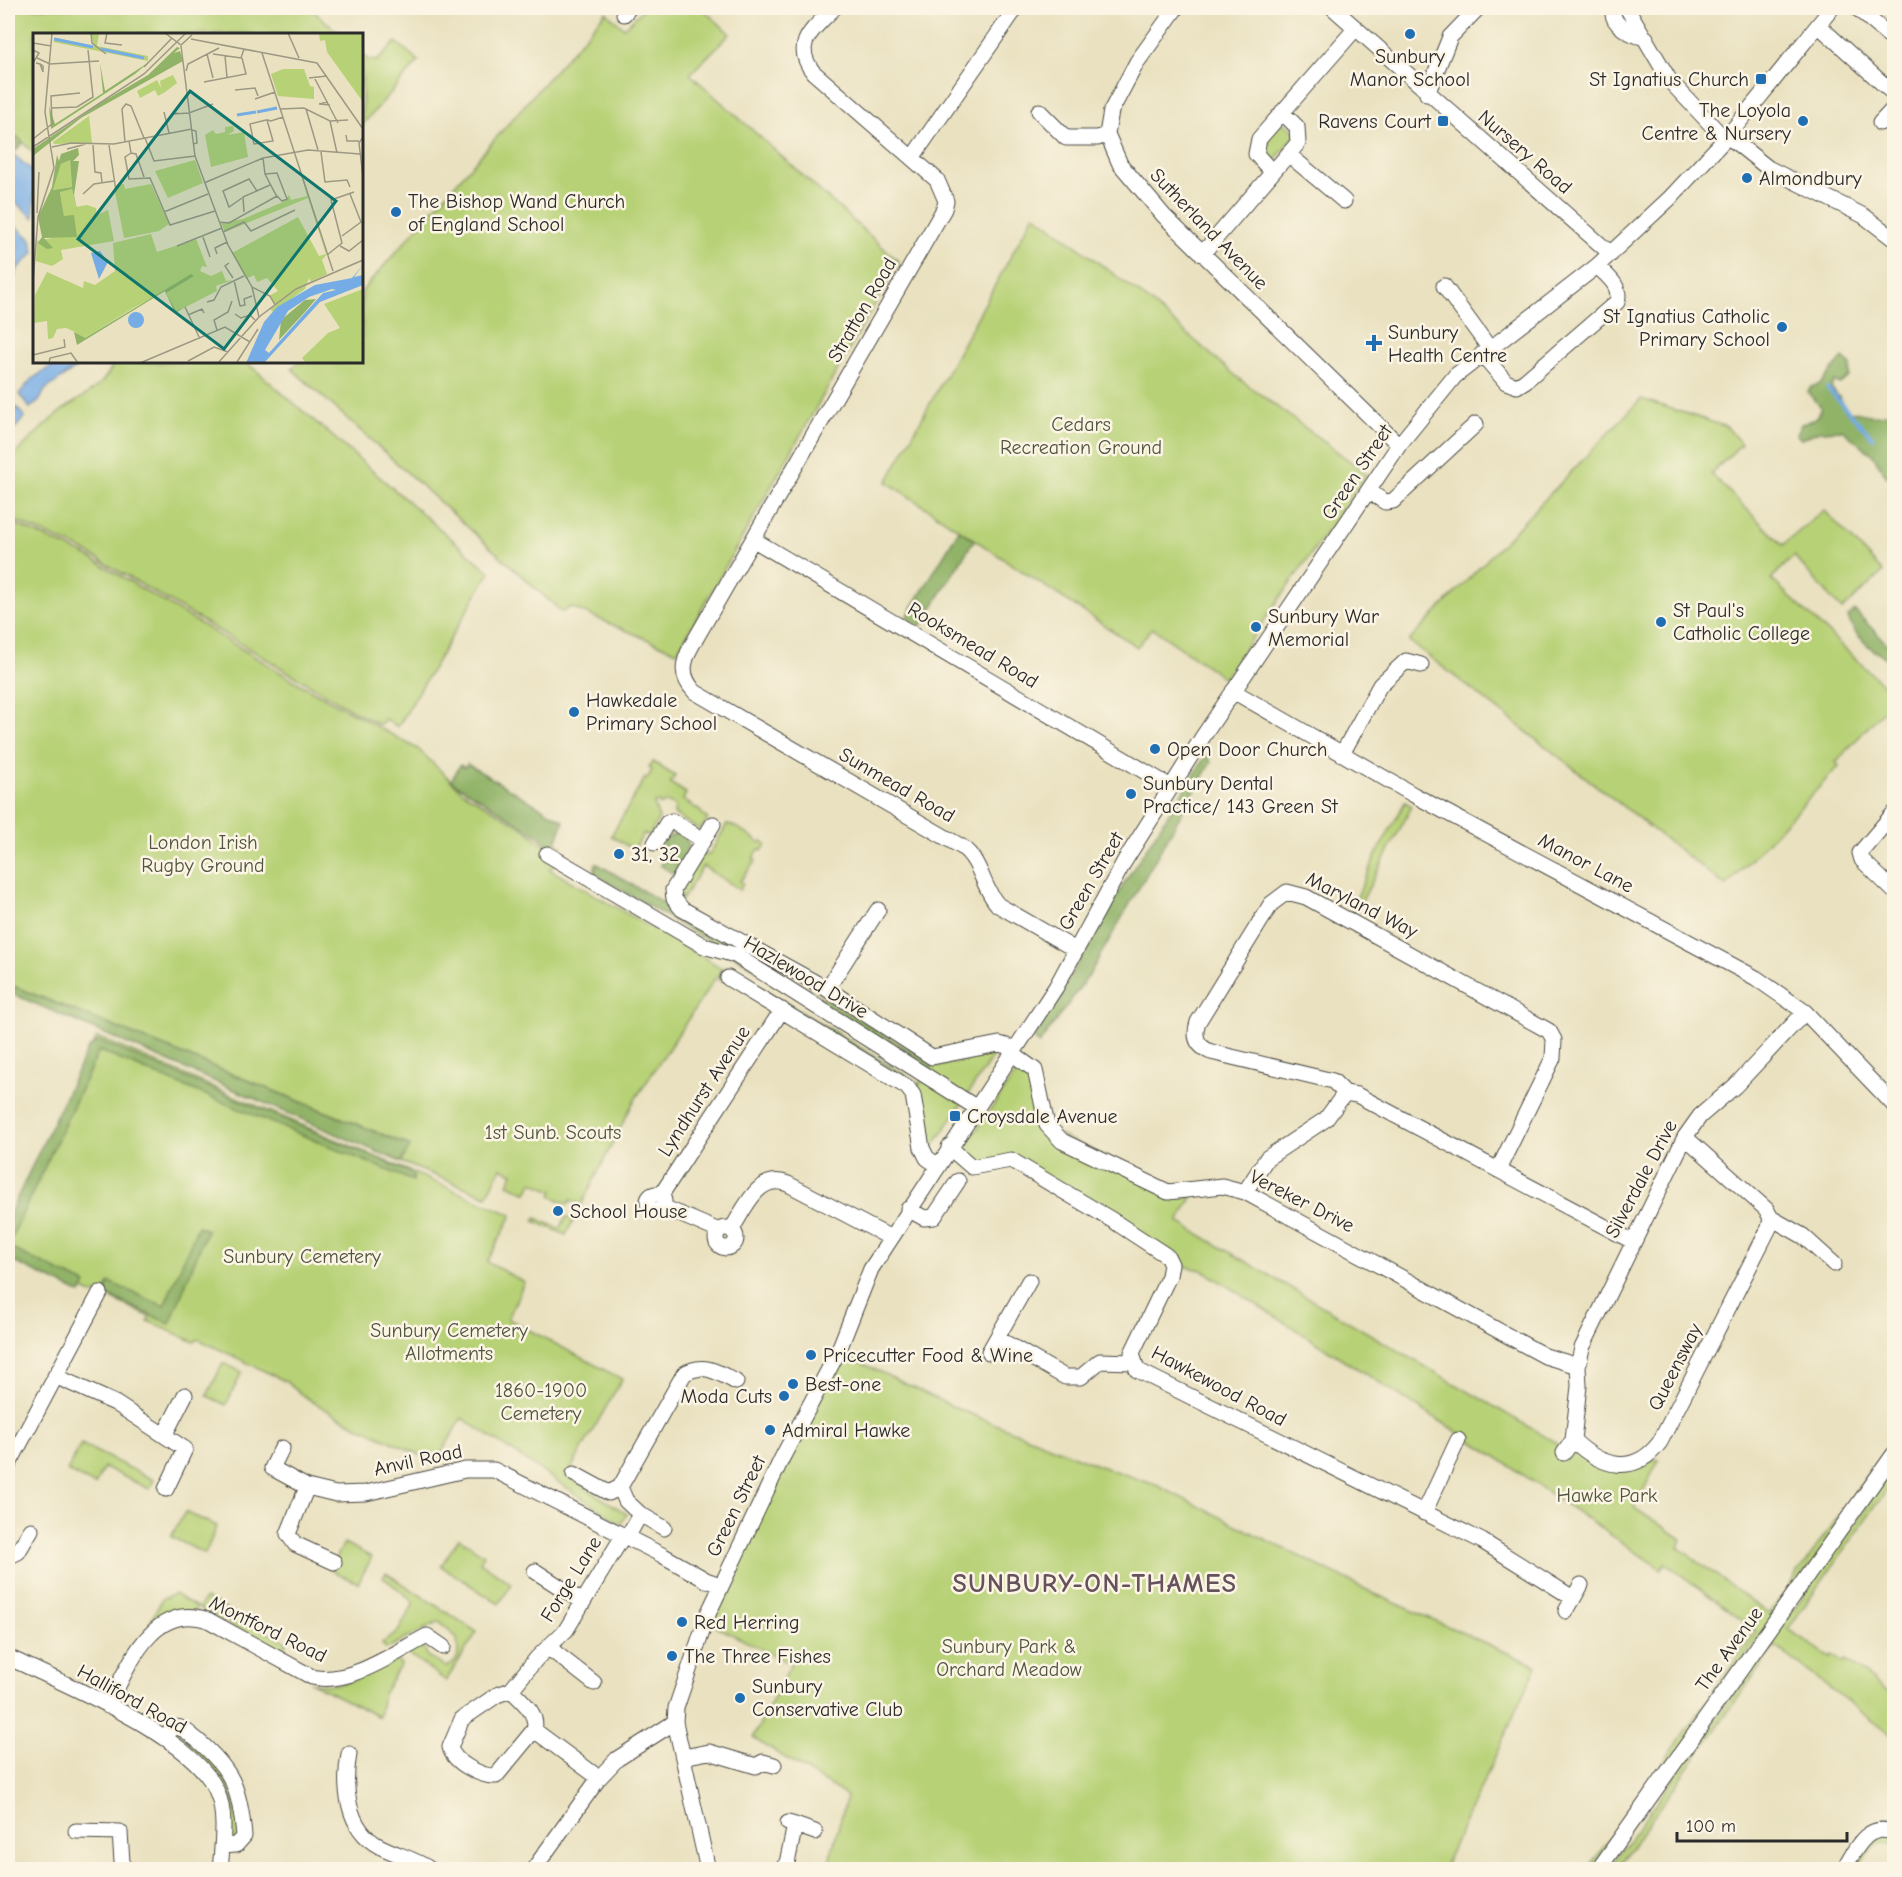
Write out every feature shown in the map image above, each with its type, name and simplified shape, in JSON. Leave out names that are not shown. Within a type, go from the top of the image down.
[{"type":"street","name":"Stratton Road","points":[[683,671],[685,657],[944,209],[943,190],[937,180],[813,72],[804,59],[803,51],[809,35],[834,8]]},
{"type":"street","points":[[912,158],[1017,8]]},
{"type":"street","points":[[1039,111],[1066,138],[1098,138],[1107,134],[1111,111],[1137,62],[1176,8]]},
{"type":"street","name":"Nursery Road","points":[[1333,8],[1427,94],[1611,254]]},
{"type":"street","points":[[1427,94],[1450,37],[1478,8]]},
{"type":"street","points":[[1613,8],[1614,17],[1621,27],[1633,36],[1646,38]]},
{"type":"street","points":[[1627,8],[1679,94],[1718,132],[1768,168],[1864,216],[1894,239]]},
{"type":"street","name":"Green Street","points":[[675,1722],[676,1708],[695,1649],[721,1585],[782,1458],[838,1352],[871,1269],[908,1209],[1056,987],[1171,787],[1233,691],[1370,492],[1399,445],[1443,389],[1486,351],[1597,266],[1669,199],[1727,137],[1832,8]]},
{"type":"street","points":[[1857,8],[1894,40]]},
{"type":"street","points":[[1818,25],[1894,94]]},
{"type":"street","points":[[1272,172],[1259,159],[1256,143],[1356,28]]},
{"type":"street","points":[[1880,123],[1894,108]]},
{"type":"street","points":[[1202,254],[1298,143],[1299,133],[1294,123],[1282,112]]},
{"type":"street","name":"Sutherland Avenue","points":[[1107,134],[1120,164],[1147,198],[1399,445]]},
{"type":"street","points":[[1288,154],[1344,201]]},
{"type":"street","points":[[1444,286],[1506,382],[1516,386],[1525,381],[1617,302],[1619,295],[1617,287],[1597,266]]},
{"type":"street","points":[[1370,492],[1385,502],[1393,501],[1476,424]]},
{"type":"street","name":"Rooksmead Road","points":[[754,540],[1171,787]]},
{"type":"street","points":[[1342,754],[1380,685],[1406,661],[1421,665]]},
{"type":"street","name":"Sunmead Road","points":[[683,671],[686,682],[695,692],[962,847],[971,854],[989,895],[998,905],[1076,950]]},
{"type":"street","name":"Manor Lane","points":[[1233,691],[1424,801],[1756,978],[1805,1012],[1894,1105]]},
{"type":"street","points":[[1894,813],[1860,853],[1862,860],[1894,891]]},
{"type":"street","points":[[655,843],[667,824],[672,821],[703,840]]},
{"type":"street","points":[[713,824],[676,884],[674,899],[682,909],[827,989],[932,1057],[999,1044],[1013,1051]]},
{"type":"street","name":"Hazlewood Drive","points":[[546,854],[704,946],[735,955],[977,1108]]},
{"type":"street","name":"Maryland Way","points":[[1498,1170],[1553,1058],[1554,1040],[1549,1031],[1297,892],[1287,892],[1271,904],[1204,1012],[1195,1031],[1197,1041],[1202,1048],[1333,1080],[1345,1093],[1357,1095],[1498,1170],[1632,1241]]},
{"type":"street","points":[[827,989],[878,910]]},
{"type":"street","points":[[728,978],[907,1086],[913,1095],[925,1154],[938,1165]]},
{"type":"street","name":"Lyndhurst Avenue","points":[[782,1010],[662,1201],[725,1231],[761,1186],[774,1180],[788,1184],[891,1238]]},
{"type":"street","name":"Silverdale Drive","points":[[1578,1366],[1582,1348],[1632,1241],[1685,1137],[1700,1116],[1734,1086],[1805,1012]]},
{"type":"street","name":"Vereker Drive","points":[[1013,1051],[1029,1065],[1038,1077],[1047,1125],[1062,1141],[1168,1192],[1222,1186],[1245,1192],[1545,1356],[1578,1366]]},
{"type":"street","points":[[1245,1192],[1267,1158],[1326,1119],[1345,1093]]},
{"type":"street","points":[[1685,1137],[1766,1209],[1771,1218],[1803,1236],[1834,1264]]},
{"type":"street","name":"Hawkewood Road","points":[[949,1147],[972,1167],[1011,1160],[1112,1220],[1167,1256],[1171,1271],[1132,1353],[1133,1362],[1144,1375],[1482,1541],[1573,1598]]},
{"type":"street","points":[[908,1209],[924,1218],[934,1217],[958,1181]]},
{"type":"street","name":"Queensway","points":[[1573,1440],[1587,1454],[1618,1466],[1635,1462],[1652,1453],[1752,1260],[1771,1218]]},
{"type":"street","points":[[989,1352],[1029,1291]]},
{"type":"street","points":[[8,1466],[100,1293]]},
{"type":"street","points":[[997,1338],[1065,1377],[1081,1377],[1095,1364],[1105,1359],[1133,1362]]},
{"type":"street","points":[[1564,1453],[1573,1440],[1580,1386],[1578,1366]]},
{"type":"street","points":[[574,1474],[602,1492],[609,1493],[620,1487],[684,1374],[702,1368],[711,1369],[736,1382]]},
{"type":"street","points":[[55,1376],[115,1402],[185,1449],[166,1490]]},
{"type":"street","points":[[165,1434],[185,1395]]},
{"type":"street","points":[[1424,1513],[1458,1440]]},
{"type":"street","name":"Anvil Road","points":[[282,1448],[272,1468],[307,1487],[336,1494],[366,1493],[465,1470],[494,1470],[625,1537]]},
{"type":"street","name":"The Avenue","points":[[1598,1869],[1894,1454]]},
{"type":"street","points":[[307,1487],[288,1534],[295,1544],[334,1562]]},
{"type":"street","points":[[620,1487],[626,1501],[640,1514],[664,1528]]},
{"type":"street","points":[[625,1537],[640,1514]]},
{"type":"street","points":[[8,1557],[18,1552],[31,1530]]},
{"type":"street","name":"Forge Lane","points":[[534,1730],[499,1774],[492,1777],[454,1758],[450,1751],[451,1743],[462,1719],[489,1699],[511,1690],[566,1630],[625,1537],[706,1580],[721,1585]]},
{"type":"street","points":[[535,1571],[583,1602]]},
{"type":"street","name":"Montford Road","points":[[108,1706],[137,1650],[158,1628],[177,1618],[197,1616],[208,1620],[312,1677],[321,1679],[345,1677],[428,1636],[443,1647]]},
{"type":"street","points":[[549,1648],[594,1683]]},
{"type":"street","name":"Halliford Road","points":[[8,1657],[108,1706],[165,1738],[198,1765],[217,1792],[221,1810],[220,1869]]},
{"type":"street","points":[[511,1690],[529,1709],[536,1724],[534,1730],[599,1778]]},
{"type":"street","points":[[533,1869],[599,1778],[631,1749],[675,1722],[708,1869]]},
{"type":"street","points":[[165,1738],[172,1728],[183,1728],[220,1761],[230,1774],[242,1804],[244,1836],[236,1845],[222,1845]]},
{"type":"street","points":[[683,1757],[708,1752],[756,1767],[763,1762],[774,1765]]},
{"type":"street","points":[[349,1754],[346,1772],[347,1790],[350,1809],[357,1826],[370,1840],[431,1869]]},
{"type":"street","points":[[781,1869],[787,1863],[792,1824],[815,1832]]},
{"type":"street","points":[[1843,1869],[1864,1836],[1880,1830],[1894,1833]]},
{"type":"street","points":[[76,1831],[120,1832],[122,1862],[127,1869]]},
{"type":"green space","points":[[8,8],[310,8],[339,33],[33,33],[33,152],[8,129]]},
{"type":"green space","points":[[644,8],[702,8],[730,34],[690,74],[899,262],[677,652],[571,607],[562,612],[292,369],[298,363],[363,363],[363,290],[606,12],[624,28]]},
{"type":"green space","points":[[396,42],[419,61],[363,124],[363,55],[368,60],[377,61]]},
{"type":"green space","points":[[1282,122],[1297,133],[1273,163],[1263,154],[1261,146]]},
{"type":"green space","points":[[8,129],[23,142],[13,154],[8,155]]},
{"type":"green space","name":"Cedars Recreation Ground","points":[[1034,214],[1148,300],[1237,377],[1367,474],[1224,678],[1152,628],[1137,647],[887,482]]},
{"type":"green space","points":[[1843,358],[1851,365],[1849,376],[1840,384],[1834,381],[1831,388],[1846,411],[1872,415],[1894,414],[1894,480],[1887,477],[1872,454],[1842,430],[1819,431],[1801,439],[1796,434],[1801,424],[1816,419],[1821,407],[1808,392],[1811,387],[1820,384]]},
{"type":"green space","points":[[113,363],[247,363],[490,572],[398,727],[385,719],[380,725],[357,713],[83,550],[8,518],[8,461],[53,418],[99,384]]},
{"type":"green space","name":"St Paul's Catholic College","points":[[1641,399],[1727,427],[1741,444],[1711,474],[1783,545],[1824,510],[1883,572],[1842,610],[1794,556],[1771,579],[1894,695],[1894,699],[1836,762],[1839,766],[1726,886],[1409,641]]},
{"type":"green space","name":"London Irish Rugby Ground","points":[[8,521],[86,555],[300,684],[418,749],[463,792],[525,829],[550,850],[558,863],[549,869],[722,968],[634,1101],[566,1235],[534,1221],[536,1218],[560,1229],[566,1217],[573,1219],[579,1204],[571,1200],[568,1204],[551,1196],[553,1191],[532,1182],[527,1193],[508,1184],[513,1173],[501,1168],[487,1196],[401,1162],[409,1145],[8,984]]},
{"type":"green space","points":[[959,530],[974,540],[920,627],[906,618]]},
{"type":"green space","points":[[1855,611],[1894,651],[1889,659],[1870,647],[1858,635],[1848,616]]},
{"type":"green space","points":[[1207,754],[1211,762],[1089,975],[1039,1044],[1034,1039],[1126,880]]},
{"type":"green space","points":[[653,762],[675,776],[670,783],[686,793],[683,800],[699,810],[708,820],[699,830],[674,814],[675,806],[667,802],[660,805],[659,802],[654,803],[659,819],[649,836],[644,833],[634,850],[611,836],[645,778],[647,779],[652,770],[649,767]]},
{"type":"green space","points":[[467,764],[564,821],[556,842],[562,847],[558,853],[535,833],[451,781],[460,765],[465,768]]},
{"type":"green space","points":[[1405,802],[1412,806],[1355,914],[1351,910],[1376,855]]},
{"type":"green space","points":[[727,824],[738,828],[760,843],[762,841],[766,844],[762,851],[759,849],[753,858],[756,861],[740,881],[743,884],[740,890],[703,866],[682,900],[679,888],[702,855],[709,855]]},
{"type":"green space","points":[[676,834],[685,837],[689,845],[675,875],[660,865],[669,852],[661,846],[666,838]]},
{"type":"green space","points":[[596,863],[934,1064],[930,1071],[594,874]]},
{"type":"green space","points":[[726,966],[920,1084],[914,1091],[734,979],[718,980]]},
{"type":"green space","points":[[8,984],[410,1146],[401,1162],[8,992]]},
{"type":"green space","name":"Sunbury Cemetery","points":[[97,1037],[512,1215],[487,1262],[524,1282],[508,1319],[622,1379],[567,1476],[627,1514],[621,1524],[462,1418],[436,1462],[336,1415],[316,1404],[287,1382],[198,1339],[194,1342],[148,1321],[150,1317],[100,1293],[92,1294],[8,1257],[8,1234]]},
{"type":"green space","points":[[99,1041],[414,1174],[413,1181],[99,1051],[8,1245],[8,1217],[88,1048]]},
{"type":"green space","points":[[995,1053],[929,1153],[914,1091],[934,1064],[939,1066]]},
{"type":"green space","name":"Hawke Park","points":[[1015,1074],[1029,1076],[1044,1127],[1183,1196],[1192,1197],[1178,1222],[1553,1441],[1570,1454],[1574,1450],[1639,1466],[1656,1459],[1659,1460],[1634,1508],[1682,1539],[1678,1547],[1769,1614],[1894,1438],[1894,1447],[1595,1869],[1588,1869],[1756,1631],[1665,1563],[1661,1569],[1489,1452],[1202,1270],[1177,1265],[1015,1157],[980,1165],[962,1151]]},
{"type":"green space","points":[[198,1226],[207,1230],[170,1324],[105,1294],[109,1282],[164,1306]]},
{"type":"green space","points":[[8,1247],[86,1284],[81,1294],[8,1259]]},
{"type":"green space","name":"Sunbury Park & Orchard Meadow","points":[[838,1352],[956,1408],[1097,1465],[1156,1485],[1375,1594],[1537,1666],[1443,1869],[827,1869],[847,1796],[753,1738],[791,1664],[705,1621]]},
{"type":"green space","points":[[223,1363],[242,1372],[226,1405],[207,1396]]},
{"type":"green space","points":[[81,1444],[154,1480],[149,1489],[104,1467],[95,1485],[67,1471]]},
{"type":"green space","points":[[1894,1469],[1894,1480],[1788,1629],[1830,1657],[1832,1655],[1843,1663],[1845,1660],[1894,1696],[1894,1737],[1775,1646],[1616,1869],[1609,1869]]},
{"type":"green space","points":[[185,1512],[217,1526],[205,1554],[171,1537]]},
{"type":"green space","points":[[459,1538],[484,1555],[480,1562],[512,1584],[499,1604],[441,1566]]},
{"type":"green space","points":[[344,1543],[372,1557],[358,1583],[330,1570]]},
{"type":"green space","points":[[386,1573],[477,1632],[446,1681],[406,1652],[423,1645],[428,1657],[446,1667],[451,1665],[457,1656],[457,1638],[439,1622],[386,1649],[382,1643],[397,1633],[413,1605],[412,1600],[383,1577]]},
{"type":"green space","points":[[174,1594],[197,1607],[192,1616],[155,1630],[149,1625],[162,1599]]},
{"type":"green space","points":[[205,1598],[287,1642],[281,1652],[199,1608]]},
{"type":"green space","points":[[393,1658],[401,1664],[383,1694],[379,1717],[310,1682],[333,1685],[344,1683],[364,1675]]},
{"type":"green space","points":[[172,1728],[220,1761],[244,1836],[231,1845],[228,1809],[217,1782],[199,1759],[173,1735]]},
{"type":"green space","points":[[1894,1833],[1894,1844],[1876,1846],[1867,1853],[1857,1869],[1843,1870],[1858,1843]]},
{"type":"water","points":[[13,154],[33,171],[33,217],[8,196],[8,156]]},
{"type":"water","points":[[8,220],[31,239],[33,254],[18,268],[8,294]]},
{"type":"water","points":[[56,363],[83,363],[45,390],[40,400],[30,408],[19,394],[32,379]]},
{"type":"water","points":[[8,398],[25,417],[8,436]]},
{"type":"waterway","points":[[1827,388],[1873,438]]},
{"type":"place","name":"Sunbury Manor School","points":[[1410,34]]},
{"type":"place","name":"St Ignatius Church","points":[[1761,79]]},
{"type":"place","name":"Ravens Court","points":[[1443,121]]},
{"type":"place","name":"The Loyola Centre & Nursery","points":[[1803,121]]},
{"type":"place","name":"Almondbury","points":[[1747,178]]},
{"type":"place","name":"The Bishop Wand Church of England School","points":[[396,212]]},
{"type":"place","name":"St Ignatius Catholic Primary School","points":[[1782,327]]},
{"type":"place","name":"Sunbury Health Centre","points":[[1374,343]]},
{"type":"place","name":"St Paul's Catholic College","points":[[1661,622]]},
{"type":"place","name":"Sunbury War Memorial","points":[[1256,627]]},
{"type":"place","name":"Hawkedale Primary School","points":[[574,712]]},
{"type":"place","name":"Open Door Church","points":[[1155,749]]},
{"type":"place","name":"Sunbury Dental Practice/ 143 Green St","points":[[1131,794]]},
{"type":"place","name":"31, 32","points":[[619,854]]},
{"type":"place","name":"Croysdale Avenue","points":[[955,1116]]},
{"type":"place","name":"School House","points":[[558,1211]]},
{"type":"place","name":"Pricecutter Food & Wine","points":[[811,1355]]},
{"type":"place","name":"Best-one","points":[[793,1384]]},
{"type":"place","name":"Moda Cuts","points":[[784,1396]]},
{"type":"place","name":"Admiral Hawke","points":[[770,1430]]},
{"type":"place","name":"Red Herring","points":[[682,1622]]},
{"type":"place","name":"The Three Fishes","points":[[672,1656]]},
{"type":"place","name":"Sunbury Conservative Club","points":[[740,1698]]},
{"type":"district","name":"SUNBURY-ON-THAMES","points":[[1095,1584]]},
{"type":"park label","name":"1st Sunb. Scouts","points":[[553,1132]]},
{"type":"park label","name":"Sunbury Cemetery Allotments","points":[[449,1342]]},
{"type":"park label","name":"1860-1900 Cemetery","points":[[541,1402]]}]
